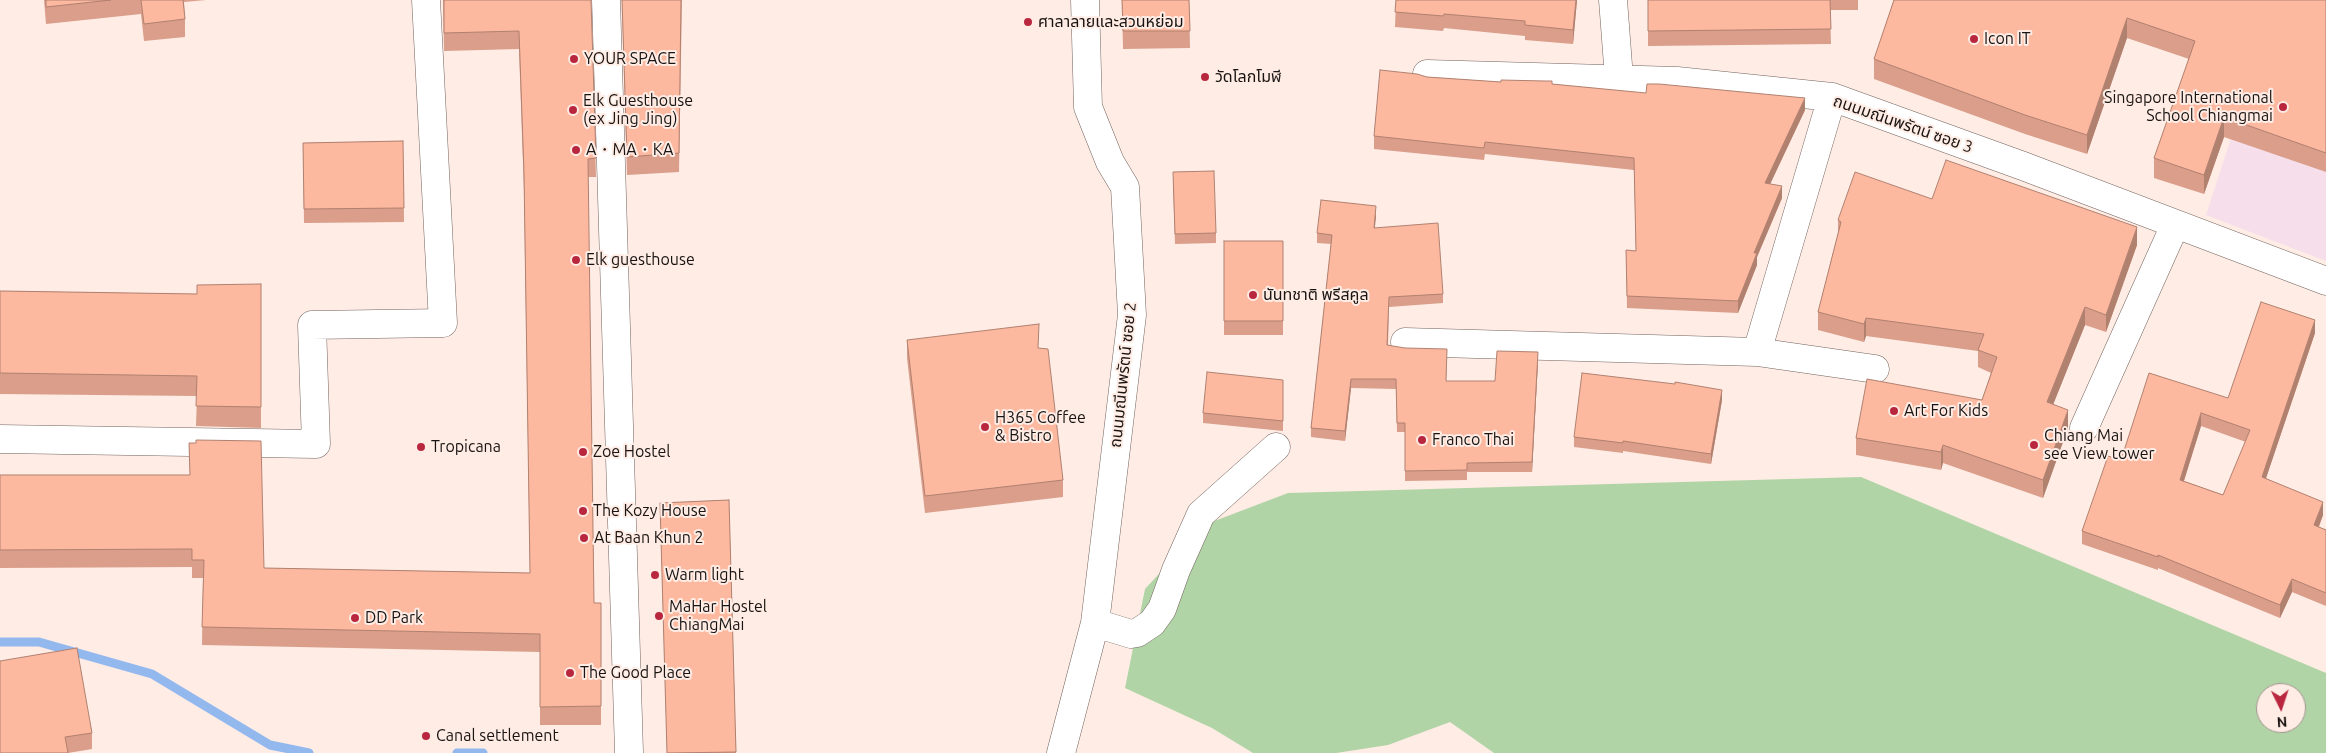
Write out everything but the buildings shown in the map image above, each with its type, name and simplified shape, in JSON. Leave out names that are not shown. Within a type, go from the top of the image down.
[{"type":"street","points":[[0,438],[316,444],[312,325],[443,323],[426,0]]},
{"type":"street","points":[[606,0],[629,752]]},
{"type":"street","name":"ถนนมณีนพรัตน์ ซอย 2","points":[[1061,753],[1095,622],[1132,315],[1126,187],[1110,162],[1088,107],[1085,0]]},
{"type":"street","points":[[1613,0],[1619,78]]},
{"type":"street","name":"ถนนมณีนพรัตน์ ซอย 3","points":[[1427,74],[1677,81],[1832,97],[2023,166],[2175,225],[2326,280]]},
{"type":"street","points":[[1757,352],[1832,97]]},
{"type":"street","points":[[2084,428],[2175,225]]},
{"type":"street","points":[[1405,342],[1757,352],[1875,369]]},
{"type":"street","points":[[1095,622],[1131,634],[1137,633],[1152,623],[1162,609],[1176,570],[1201,514],[1276,447]]},
{"type":"shaded area","name":"Singapore International School Chiangmai","points":[[2276,0],[2326,0],[2326,261],[2206,215]]},
{"type":"green space","points":[[1861,477],[2326,673],[2326,753],[1494,753],[1450,722],[1388,745],[1336,753],[1253,753],[1212,728],[1125,688],[1145,589],[1204,525],[1288,493]]},
{"type":"waterway","points":[[0,642],[39,642],[152,674],[270,745],[309,753]]},
{"type":"waterway","points":[[457,753],[483,753]]},
{"type":"place","name":"ศาลาลายและสวนหย่อม","points":[[1028,22]]},
{"type":"place","name":"Icon IT","points":[[1974,39]]},
{"type":"place","name":"YOUR SPACE","points":[[574,59]]},
{"type":"place","name":"วัดโลกโมฬี","points":[[1205,77]]},
{"type":"place","name":"Singapore International School Chiangmai","points":[[2283,107]]},
{"type":"place","name":"Elk Guesthouse (ex Jing Jing)","points":[[573,110]]},
{"type":"place","name":"A・MA・KA","points":[[576,150]]},
{"type":"place","name":"Elk guesthouse","points":[[576,260]]},
{"type":"place","name":"นันทชาติ พรีสคูล","points":[[1253,295]]},
{"type":"place","name":"Art For Kids","points":[[1894,411]]},
{"type":"place","name":"H365 Coffee & Bistro","points":[[985,427]]},
{"type":"place","name":"Franco Thai","points":[[1422,440]]},
{"type":"place","name":"Chiang Mai see View tower","points":[[2034,445]]},
{"type":"place","name":"Tropicana","points":[[421,447]]},
{"type":"place","name":"Zoe Hostel","points":[[583,452]]},
{"type":"place","name":"The Kozy House","points":[[583,511]]},
{"type":"place","name":"At Baan Khun 2","points":[[584,538]]},
{"type":"place","name":"Warm light","points":[[655,575]]},
{"type":"place","name":"MaHar Hostel ChiangMai","points":[[659,616]]},
{"type":"place","name":"DD Park","points":[[355,618]]},
{"type":"place","name":"The Good Place","points":[[570,673]]},
{"type":"place","name":"Canal settlement","points":[[426,736]]}]
